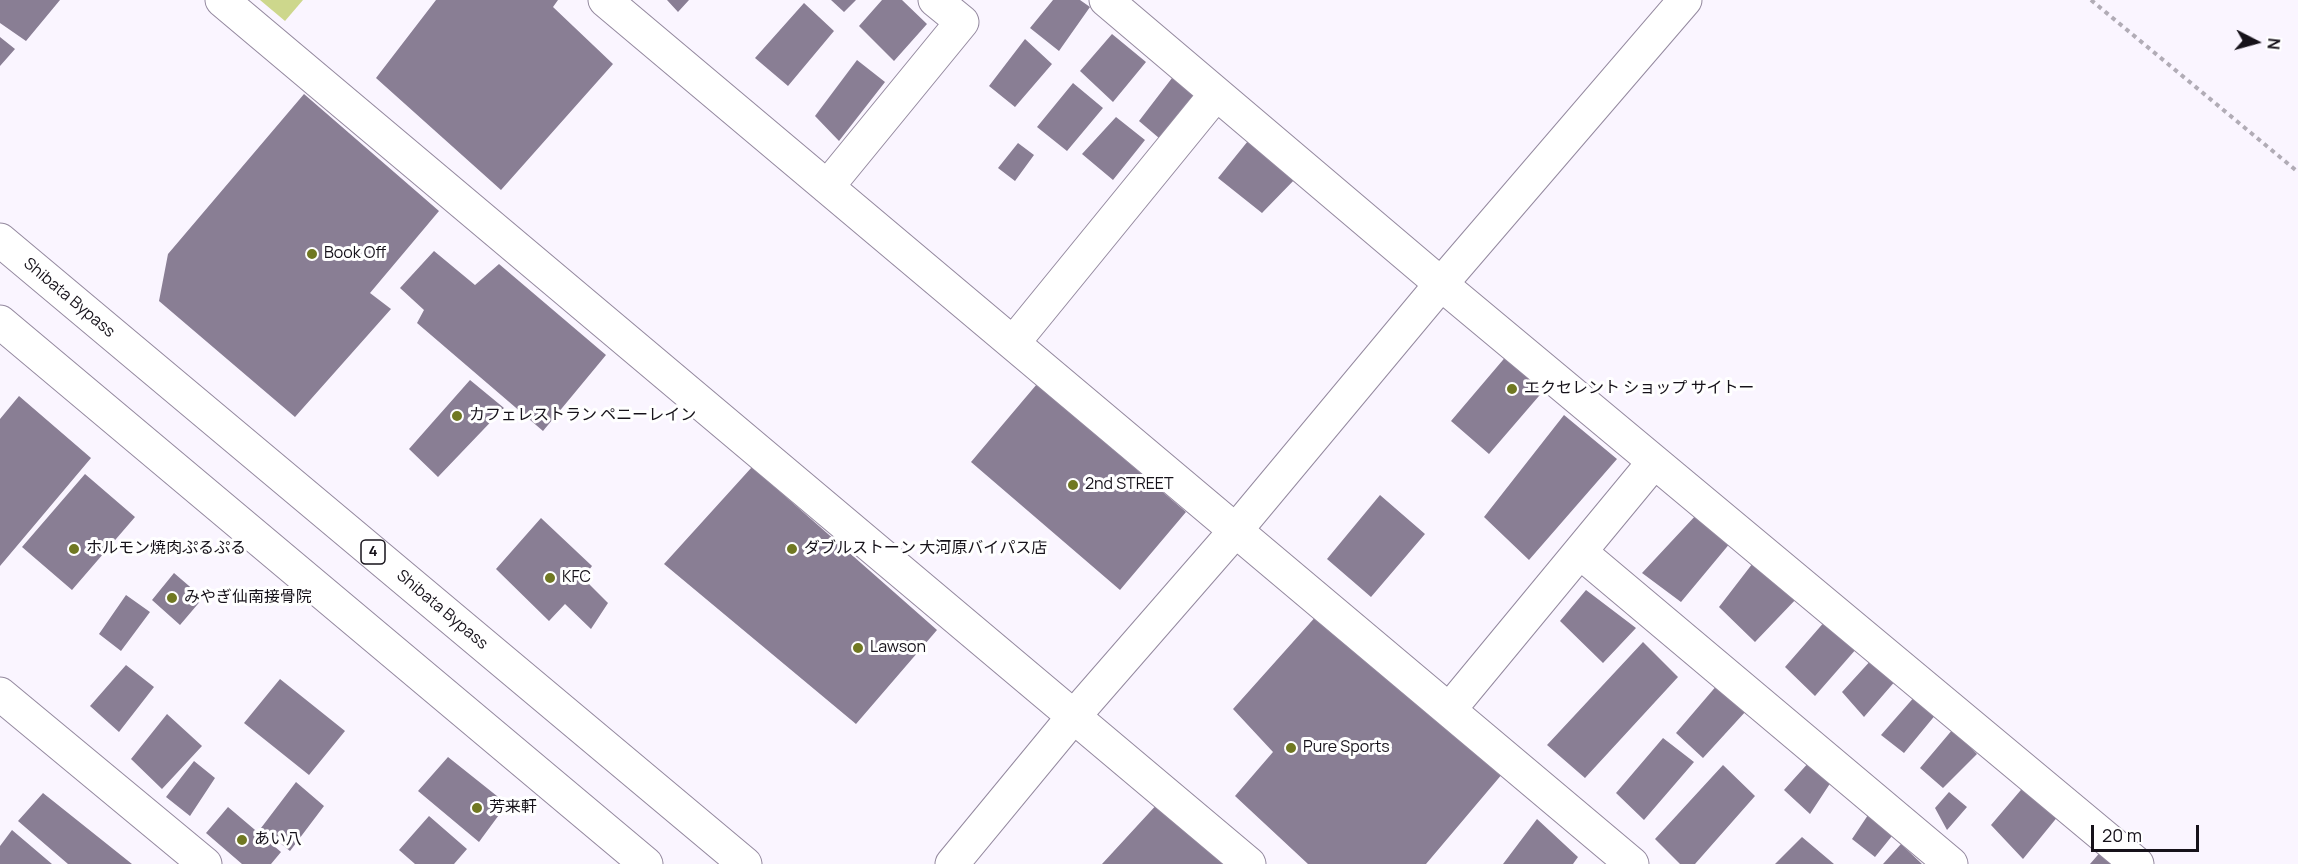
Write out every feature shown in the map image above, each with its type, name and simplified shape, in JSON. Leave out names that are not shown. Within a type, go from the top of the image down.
[{"type":"main road","points":[[222,0],[1249,864]]},
{"type":"main road","points":[[605,0],[1632,864]]},
{"type":"main road","points":[[827,187],[962,22],[935,0]]},
{"type":"main road","points":[[1106,0],[1441,284],[2137,864]]},
{"type":"main road","points":[[952,864],[1074,716],[1236,530],[1441,284],[1685,0]]},
{"type":"main road","points":[[1013,343],[1216,94]]},
{"type":"main road","name":"Shibata Bypass","points":[[0,240],[745,864]]},
{"type":"main road","points":[[0,322],[646,864]]},
{"type":"main road","points":[[1449,710],[1654,462]]},
{"type":"main road","points":[[1580,552],[1951,864]]},
{"type":"main road","points":[[0,694],[205,864]]},
{"type":"path","points":[[2091,0],[2298,172]]},
{"type":"green space","points":[[260,0],[303,0],[285,21]]},
{"type":"building","points":[[0,0],[60,0],[26,41],[0,23]]},
{"type":"building","points":[[436,0],[558,0],[553,7],[613,64],[501,190],[376,78]]},
{"type":"building","points":[[667,0],[689,0],[678,12]]},
{"type":"building","points":[[831,0],[856,0],[844,12]]},
{"type":"building","points":[[882,0],[902,0],[927,24],[894,61],[859,26]]},
{"type":"building","points":[[1053,0],[1080,0],[1090,7],[1059,51],[1030,28]]},
{"type":"building","points":[[804,3],[834,31],[788,86],[755,58]]},
{"type":"building","points":[[1112,34],[1146,62],[1113,102],[1080,71]]},
{"type":"building","points":[[0,37],[15,49],[0,66]]},
{"type":"building","points":[[1025,39],[1052,64],[1015,107],[989,86]]},
{"type":"building","points":[[857,60],[885,82],[839,141],[815,116]]},
{"type":"building","points":[[1172,78],[1199,97],[1166,144],[1139,121]]},
{"type":"building","points":[[1073,83],[1103,108],[1067,151],[1037,127]]},
{"type":"building","points":[[304,94],[439,211],[370,293],[391,309],[295,417],[159,301],[168,254]]},
{"type":"building","points":[[1116,117],[1145,140],[1113,180],[1082,154]]},
{"type":"building","points":[[1252,136],[1298,176],[1262,213],[1218,178]]},
{"type":"building","points":[[1018,143],[1034,155],[1015,181],[998,168]]},
{"type":"building","points":[[434,251],[475,285],[499,264],[606,355],[543,431],[417,323],[424,310],[400,288]]},
{"type":"building","points":[[1508,354],[1545,389],[1489,454],[1451,421]]},
{"type":"building","points":[[470,380],[504,408],[438,477],[409,449]]},
{"type":"building","points":[[1037,384],[1186,512],[1120,590],[971,462]]},
{"type":"building","points":[[19,396],[91,458],[0,566],[0,419]]},
{"type":"building","points":[[1564,415],[1617,459],[1529,560],[1484,517]]},
{"type":"building","points":[[752,467],[937,630],[856,724],[664,564]]},
{"type":"building","points":[[85,474],[135,517],[72,590],[22,547]]},
{"type":"building","points":[[1380,495],[1425,534],[1371,597],[1327,559]]},
{"type":"building","points":[[1697,514],[1731,542],[1681,602],[1642,573]]},
{"type":"building","points":[[541,518],[592,566],[583,578],[608,603],[591,629],[565,604],[549,621],[496,569]]},
{"type":"building","points":[[1756,559],[1798,597],[1755,642],[1719,607]]},
{"type":"building","points":[[174,573],[203,598],[180,625],[152,600]]},
{"type":"building","points":[[1586,590],[1636,628],[1603,663],[1560,621]]},
{"type":"building","points":[[126,595],[150,612],[121,651],[99,634]]},
{"type":"building","points":[[1318,614],[1503,773],[1426,864],[1308,864],[1235,796],[1273,752],[1233,709]]},
{"type":"building","points":[[1826,620],[1857,648],[1815,696],[1785,667]]},
{"type":"building","points":[[1643,642],[1678,677],[1585,778],[1547,745]]},
{"type":"building","points":[[1873,658],[1897,679],[1864,717],[1842,692]]},
{"type":"building","points":[[126,665],[154,687],[119,732],[90,706]]},
{"type":"building","points":[[280,679],[345,731],[309,775],[244,723]]},
{"type":"building","points":[[1718,684],[1746,711],[1703,758],[1676,733]]},
{"type":"building","points":[[1916,695],[1937,713],[1904,753],[1881,735]]},
{"type":"building","points":[[167,714],[202,746],[162,789],[131,759]]},
{"type":"building","points":[[1953,729],[1977,754],[1943,788],[1920,768]]},
{"type":"building","points":[[1663,738],[1694,762],[1644,820],[1616,793]]},
{"type":"building","points":[[448,757],[507,804],[479,842],[418,791]]},
{"type":"building","points":[[194,761],[215,778],[190,816],[166,797]]},
{"type":"building","points":[[1810,761],[1833,779],[1810,814],[1784,790]]},
{"type":"building","points":[[1723,765],[1755,796],[1695,864],[1680,864],[1655,839]]},
{"type":"building","points":[[296,782],[324,806],[290,851],[261,828]]},
{"type":"building","points":[[2026,784],[2059,815],[2023,859],[1991,825]]},
{"type":"building","points":[[1949,792],[1967,807],[1947,830],[1935,808]]},
{"type":"building","points":[[43,793],[132,864],[68,864],[18,821]]},
{"type":"building","points":[[1160,801],[1223,864],[1102,864]]},
{"type":"building","points":[[228,807],[281,852],[271,864],[242,864],[206,833]]},
{"type":"building","points":[[1870,812],[1896,831],[1875,857],[1852,839]]},
{"type":"building","points":[[429,816],[467,849],[454,864],[415,864],[399,850]]},
{"type":"building","points":[[1537,819],[1578,857],[1573,864],[1503,864]]},
{"type":"building","points":[[12,830],[52,864],[0,864],[0,846]]},
{"type":"building","points":[[1802,837],[1834,864],[1775,864]]},
{"type":"building","points":[[1901,844],[1922,864],[1883,864]]},
{"type":"building","points":[[2103,849],[2118,864],[2090,864]]},
{"type":"place","name":"Book Off","points":[[312,254]]},
{"type":"place","name":"エクセレント ショップ サイトー","points":[[1512,389]]},
{"type":"place","name":"カフェレストラン ペニーレイン","points":[[457,416]]},
{"type":"place","name":"2nd STREET","points":[[1073,485]]},
{"type":"place","name":"ホルモン焼肉ぷるぷる","points":[[74,549]]},
{"type":"place","name":"ダブルストーン 大河原バイパス店","points":[[792,549]]},
{"type":"place","name":"KFC","points":[[550,578]]},
{"type":"place","name":"みやぎ仙南接骨院","points":[[172,598]]},
{"type":"place","name":"Lawson","points":[[858,648]]},
{"type":"place","name":"Pure Sports","points":[[1291,748]]},
{"type":"place","name":"芳来軒","points":[[477,808]]},
{"type":"place","name":"あい八","points":[[242,840]]}]
